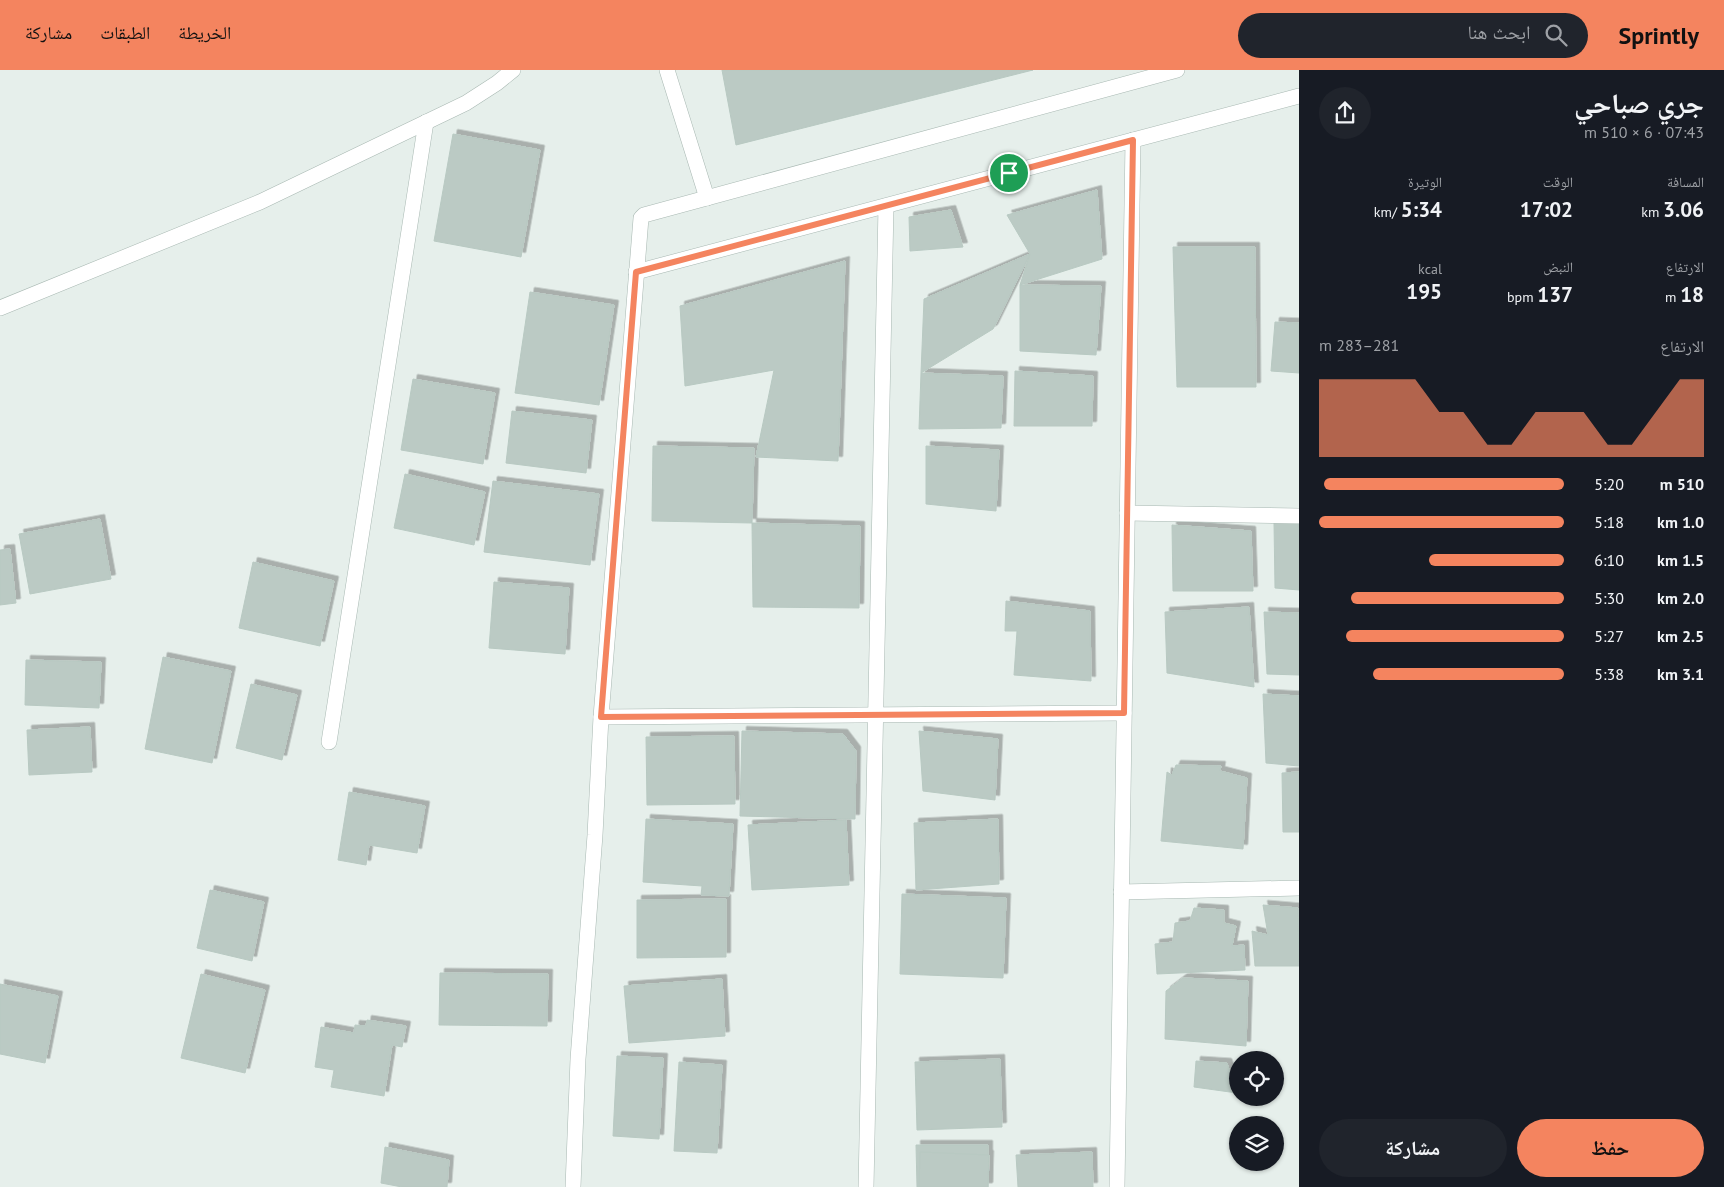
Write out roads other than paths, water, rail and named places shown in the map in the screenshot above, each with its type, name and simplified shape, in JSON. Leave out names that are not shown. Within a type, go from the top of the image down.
[{"type":"street","points":[[0,308],[260,202],[466,103],[513,70]]},
{"type":"street","points":[[667,70],[708,198]]},
{"type":"street","points":[[573,1187],[578,1059],[595,835],[601,717],[640,224],[644,215],[1177,70]]},
{"type":"street","points":[[636,272],[1299,96]]},
{"type":"street","points":[[329,742],[426,122]]},
{"type":"street","points":[[1117,1187],[1133,140]]},
{"type":"street","points":[[866,1187],[886,206]]},
{"type":"street","points":[[1127,513],[1299,516]]},
{"type":"street","points":[[601,717],[1124,713]]},
{"type":"street","points":[[1122,892],[1299,888]]}]
